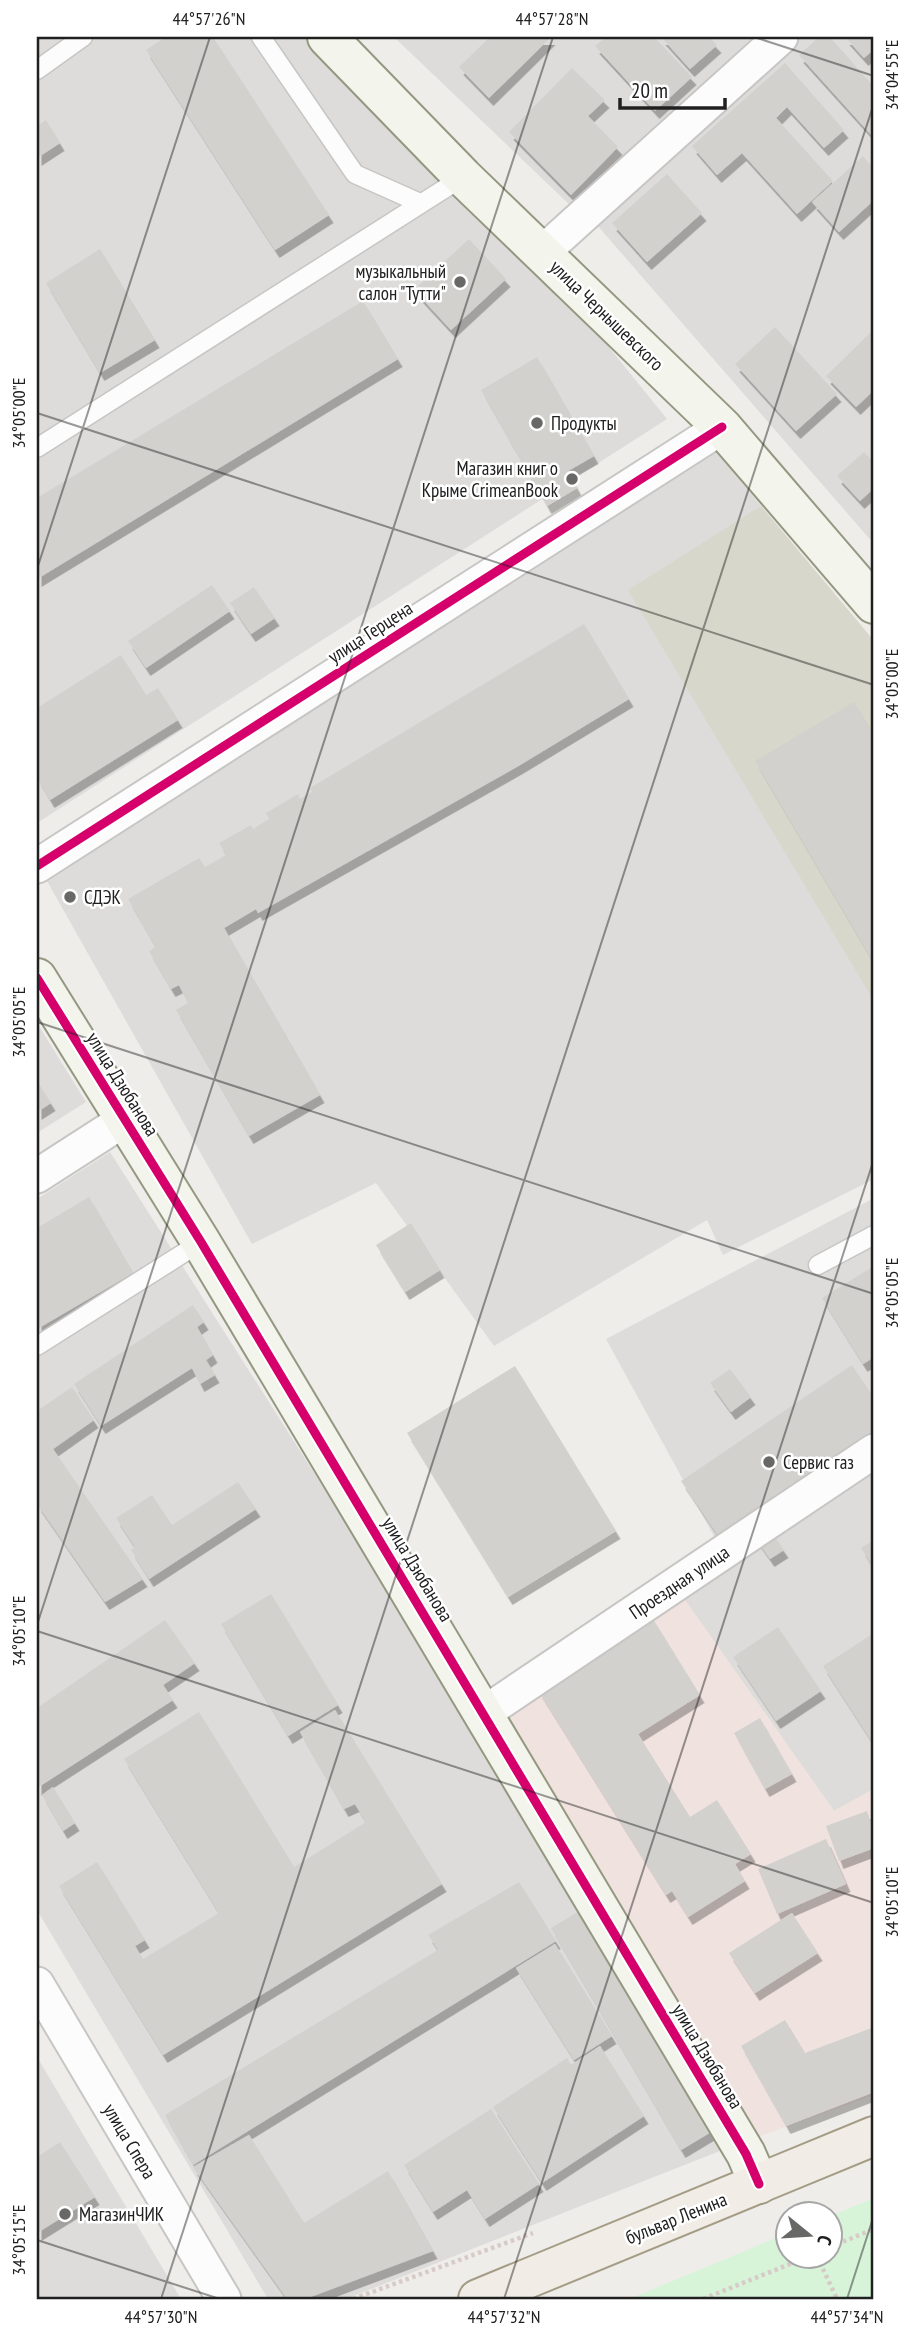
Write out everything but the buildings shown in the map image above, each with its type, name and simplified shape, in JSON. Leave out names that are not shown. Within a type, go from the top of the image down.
[{"type":"main road","name":"бульвар Ленина","points":[[478,2299],[874,2136]]},
{"type":"street","name":"улица Чернышевского","points":[[327,37],[463,177],[722,428],[874,604]]},
{"type":"street","points":[[543,252],[781,37]]},
{"type":"street","name":"улица Герцена","points":[[37,866],[722,428]]},
{"type":"street","name":"улица Дзюбанова","points":[[37,978],[201,1242],[484,1713],[746,2154],[759,2184]]},
{"type":"street","points":[[37,1176],[124,1120]]},
{"type":"street","name":"Проездная улица","points":[[484,1713],[874,1451]]},
{"type":"street","name":"улица Спера","points":[[37,1984],[224,2299]]},
{"type":"lane","points":[[37,70],[83,37]]},
{"type":"lane","points":[[261,37],[355,174],[420,203]]},
{"type":"lane","points":[[37,447],[463,177]]},
{"type":"lane","points":[[818,1265],[874,1235]]},
{"type":"lane","points":[[37,1346],[201,1242]]},
{"type":"path","points":[[844,2242],[874,2229]]},
{"type":"path","points":[[703,2299],[775,2270]]},
{"type":"path","points":[[824,2270],[837,2299]]},
{"type":"shaded area","points":[[37,37],[313,37],[536,257],[667,419],[37,823]]},
{"type":"shaded area","points":[[394,37],[759,37],[572,207]]},
{"type":"shaded area","points":[[802,37],[874,37],[874,544],[597,225]]},
{"type":"shaded area","points":[[716,452],[874,641],[874,1179],[723,1255],[707,1220],[494,1346],[376,1183],[252,1244],[47,881]]},
{"type":"shaded area","points":[[761,506],[874,641],[874,1001],[628,590]]},
{"type":"shaded area","points":[[37,1023],[86,1102],[37,1133]]},
{"type":"shaded area","points":[[110,1152],[473,1723],[735,2145],[346,2299],[268,2299],[37,1910],[37,1199]]},
{"type":"shaded area","points":[[874,1198],[874,1789],[834,1811],[680,1593],[728,1562],[606,1339]]},
{"type":"shaded area","points":[[680,1593],[834,1811],[874,1789],[874,2095],[735,2145],[473,1723]]},
{"type":"shaded area","points":[[37,2057],[181,2299],[37,2299]]},
{"type":"green space","points":[[874,2198],[874,2299],[629,2299],[774,2239],[774,2270],[844,2270],[844,2211]]},
{"type":"cycle path","points":[[37,866],[722,427]]},
{"type":"cycle path","points":[[37,978],[201,1242],[746,2154],[759,2184]]},
{"type":"place","name":"музыкальный салон \"Тутти\"","points":[[460,282]]},
{"type":"place","name":"Продукты","points":[[537,423]]},
{"type":"place","name":"Магазин книг о Крыме CrimeanBook","points":[[572,479]]},
{"type":"place","name":"СДЭК","points":[[70,897]]},
{"type":"place","name":"Сервис газ","points":[[769,1462]]},
{"type":"place","name":"МагазинЧИК","points":[[65,2214]]}]
